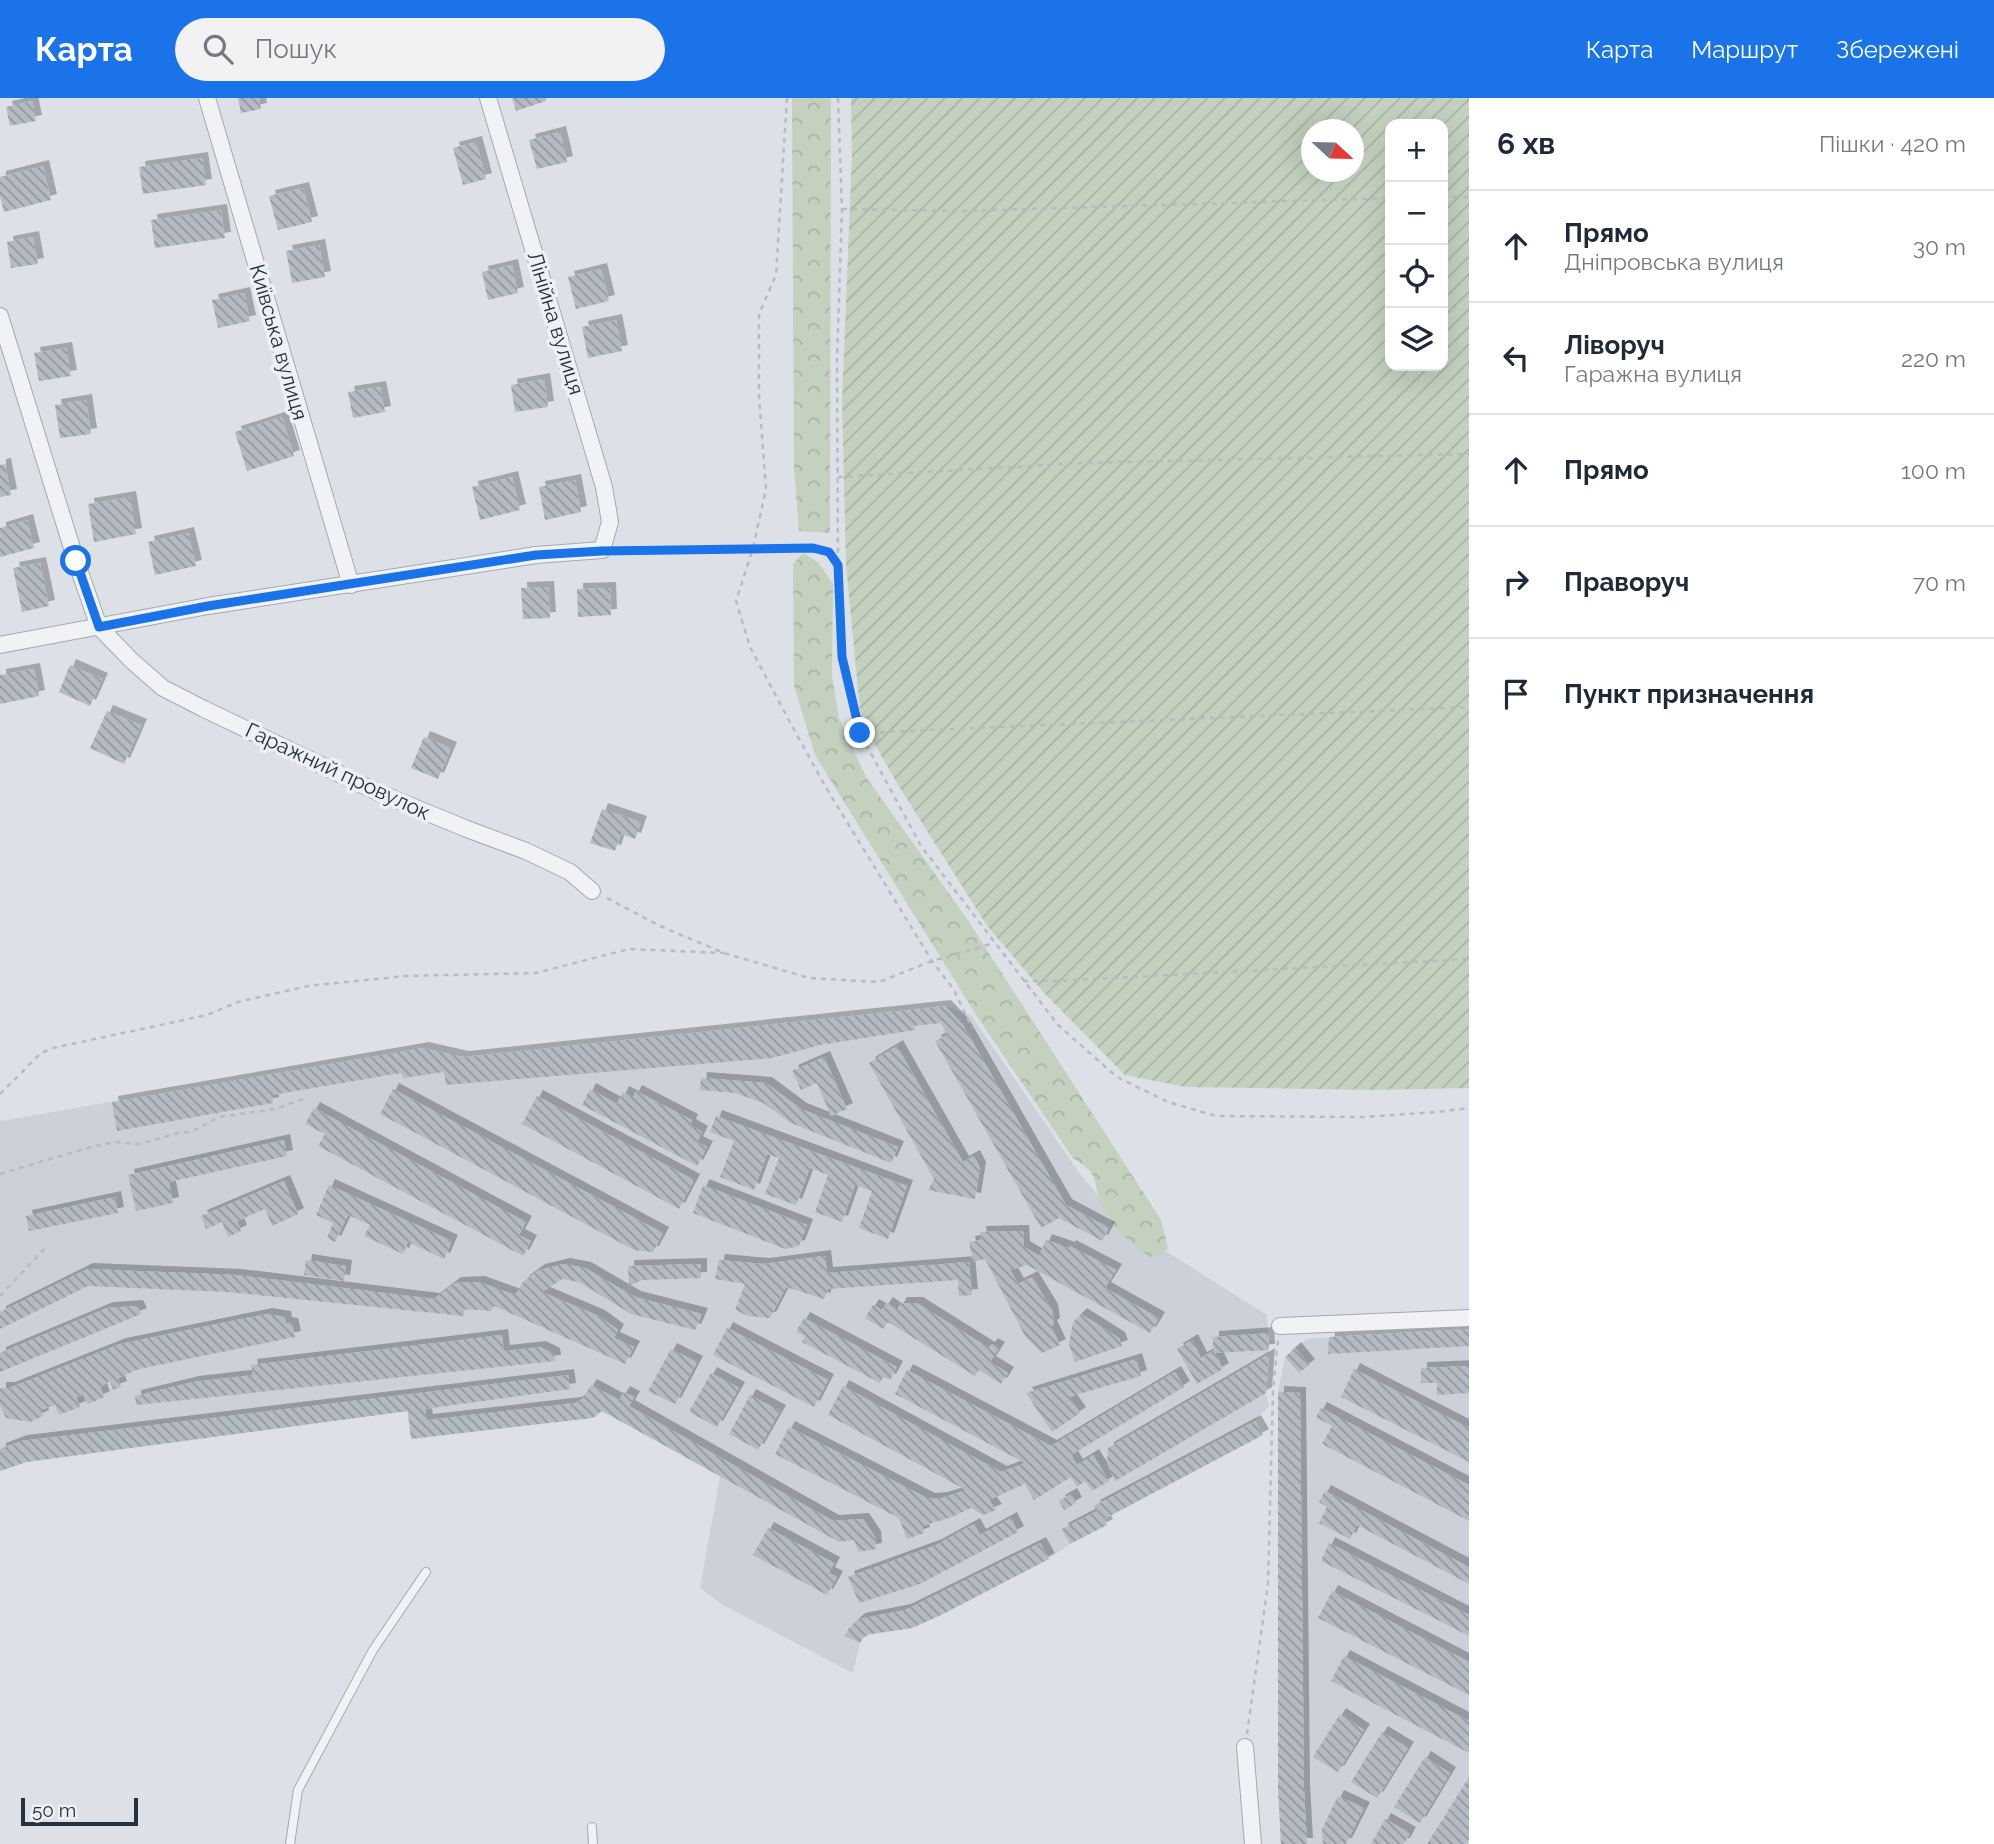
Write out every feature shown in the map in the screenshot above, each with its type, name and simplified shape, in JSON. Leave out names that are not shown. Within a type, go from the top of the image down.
[{"type":"street","name":"Київська вулиця","points":[[208,98],[351,585]]},
{"type":"street","name":"Лінійна вулиця","points":[[488,98],[604,488],[610,522],[602,551]]},
{"type":"street","points":[[0,316],[99,627]]},
{"type":"street","points":[[0,645],[208,606],[536,555],[602,551]]},
{"type":"street","name":"Гаражний провулок","points":[[99,627],[163,688],[377,792],[526,850],[570,872],[592,891]]},
{"type":"street","points":[[1280,1326],[1469,1318]]},
{"type":"street","points":[[1245,1748],[1253,1844]]},
{"type":"lane","points":[[290,1844],[298,1790],[373,1650],[426,1572]]},
{"type":"lane","points":[[592,1827],[593,1844]]},
{"type":"path","points":[[787,98],[776,275],[759,314],[759,396],[766,489],[753,548],[736,601],[750,647],[825,786],[932,961],[954,990],[972,1028]]},
{"type":"path","points":[[838,98],[842,209],[836,358],[838,565],[842,657],[860,733],[921,846],[1058,1026],[1117,1077],[1168,1102],[1216,1116],[1364,1117],[1469,1108]]},
{"type":"path","points":[[1448,197],[1469,197]]},
{"type":"path","points":[[842,209],[963,211],[1385,198]]},
{"type":"path","points":[[838,477],[1080,463],[1469,454]]},
{"type":"path","points":[[602,551],[813,548],[829,552],[838,565]]},
{"type":"path","points":[[860,733],[1469,707]]},
{"type":"path","points":[[592,891],[660,926],[724,953],[809,978],[879,982],[932,961],[994,943]]},
{"type":"path","points":[[0,1094],[41,1053],[53,1048],[207,1015],[238,1002],[308,986],[405,976],[536,973],[629,950],[724,953]]},
{"type":"path","points":[[1023,981],[1469,958]]},
{"type":"path","points":[[0,1174],[90,1147],[114,1142],[139,1144],[191,1132],[219,1117],[275,1109],[306,1098]]},
{"type":"path","points":[[0,1296],[48,1245]]},
{"type":"path","points":[[1245,1748],[1268,1584],[1273,1390],[1280,1326]]},
{"type":"shaded area","points":[[945,1006],[971,1015],[1080,1174],[1120,1222],[1267,1315],[1269,1350],[1266,1393],[1269,1406],[1255,1421],[1263,1435],[1104,1519],[1107,1525],[1070,1544],[1049,1559],[912,1628],[865,1635],[860,1643],[853,1673],[723,1605],[700,1588],[720,1476],[602,1411],[411,1439],[407,1411],[27,1462],[0,1471],[0,1121],[423,1048],[463,1057]]},
{"type":"shaded area","points":[[1469,1329],[1469,1844],[1281,1844],[1278,1789],[1278,1392],[1285,1357],[1307,1339]]},
{"type":"green space","points":[[792,98],[831,98],[830,533],[799,531],[794,469]]},
{"type":"green space","points":[[851,98],[1469,98],[1469,1088],[1374,1090],[1186,1087],[1125,1075],[1045,994],[988,927],[898,785],[861,720],[846,564],[842,401],[852,156]]},
{"type":"green space","points":[[803,553],[819,563],[833,584],[832,675],[839,718],[866,777],[965,916],[1161,1220],[1168,1248],[1161,1255],[1150,1257],[1143,1253],[1124,1236],[1107,1215],[1099,1199],[1093,1175],[1073,1158],[978,1018],[815,755],[794,686],[793,564]]},
{"type":"building","points":[[238,98],[259,98],[261,109],[241,113]]},
{"type":"building","points":[[512,98],[546,98],[546,101],[516,111]]},
{"type":"building","points":[[32,101],[36,121],[10,126],[6,107]]},
{"type":"building","points":[[560,132],[567,162],[537,169],[529,140]]},
{"type":"building","points":[[476,142],[486,179],[463,185],[453,148]]},
{"type":"building","points":[[202,158],[206,185],[143,194],[139,167]]},
{"type":"building","points":[[43,166],[51,200],[4,212],[0,196],[0,177]]},
{"type":"building","points":[[303,188],[312,222],[278,230],[269,196]]},
{"type":"building","points":[[221,210],[225,238],[155,248],[151,220]]},
{"type":"building","points":[[33,237],[38,264],[11,268],[7,242]]},
{"type":"building","points":[[319,245],[325,277],[292,283],[286,251]]},
{"type":"building","points":[[512,265],[518,293],[488,300],[482,272]]},
{"type":"building","points":[[601,269],[609,301],[576,309],[568,277]]},
{"type":"building","points":[[244,293],[250,321],[218,328],[212,300]]},
{"type":"building","points":[[616,320],[622,351],[588,358],[582,327]]},
{"type":"building","points":[[66,348],[71,376],[39,381],[34,353]]},
{"type":"building","points":[[544,379],[548,407],[515,412],[511,385]]},
{"type":"building","points":[[380,387],[385,412],[353,418],[348,392]]},
{"type":"building","points":[[86,400],[91,434],[60,438],[55,405]]},
{"type":"building","points":[[282,417],[294,456],[247,471],[235,432]]},
{"type":"building","points":[[5,464],[11,495],[0,497],[0,465]]},
{"type":"building","points":[[512,477],[520,510],[480,520],[472,487]]},
{"type":"building","points":[[575,480],[581,512],[545,520],[539,487]]},
{"type":"building","points":[[130,497],[136,534],[94,542],[88,504]]},
{"type":"building","points":[[27,520],[34,548],[0,557],[0,528]]},
{"type":"building","points":[[188,533],[196,566],[155,575],[148,542]]},
{"type":"building","points":[[40,563],[49,606],[22,612],[13,568]]},
{"type":"building","points":[[548,587],[550,618],[523,619],[521,588]]},
{"type":"building","points":[[610,588],[611,615],[578,617],[577,589]]},
{"type":"building","points":[[70,665],[102,679],[90,706],[59,692]]},
{"type":"building","points":[[34,669],[39,696],[0,704],[0,675]]},
{"type":"building","points":[[107,711],[141,725],[124,764],[90,748]]},
{"type":"building","points":[[424,737],[451,748],[438,779],[411,768]]},
{"type":"building","points":[[602,809],[641,822],[635,839],[621,834],[615,851],[590,843]]},
{"type":"building","points":[[945,1006],[963,1025],[1066,1205],[1109,1228],[1102,1241],[1059,1218],[1041,1228],[935,1041],[947,1035],[941,1023],[914,1026],[915,1030],[820,1045],[772,1058],[446,1085],[444,1072],[404,1078],[401,1073],[272,1095],[273,1103],[117,1131],[112,1102],[423,1048],[463,1057]]},
{"type":"building","points":[[897,1046],[963,1162],[974,1156],[980,1168],[975,1199],[928,1190],[934,1179],[869,1063]]},
{"type":"building","points":[[824,1057],[847,1109],[831,1116],[817,1083],[801,1090],[792,1071]]},
{"type":"building","points":[[701,1078],[766,1083],[801,1109],[898,1147],[891,1163],[791,1123],[763,1103],[735,1093],[700,1090]]},
{"type":"building","points":[[393,1089],[663,1233],[653,1252],[634,1250],[380,1114]]},
{"type":"building","points":[[590,1089],[617,1104],[623,1092],[633,1097],[636,1091],[692,1120],[690,1125],[702,1132],[697,1142],[707,1147],[697,1166],[582,1105]]},
{"type":"building","points":[[537,1096],[694,1180],[679,1209],[522,1124]]},
{"type":"building","points":[[314,1108],[526,1222],[519,1235],[531,1241],[523,1256],[318,1146],[325,1134],[305,1124]]},
{"type":"building","points":[[716,1116],[907,1186],[888,1239],[859,1228],[872,1191],[855,1185],[842,1222],[815,1212],[828,1175],[810,1168],[796,1205],[765,1194],[779,1158],[767,1154],[754,1190],[720,1177],[734,1141],[710,1132]]},
{"type":"building","points":[[284,1140],[287,1156],[169,1182],[173,1203],[136,1211],[128,1175]]},
{"type":"building","points":[[284,1181],[298,1214],[272,1226],[265,1209],[237,1221],[241,1231],[228,1237],[222,1222],[206,1229],[201,1216]]},
{"type":"building","points":[[329,1185],[452,1241],[444,1259],[408,1242],[403,1254],[364,1236],[370,1225],[348,1215],[335,1242],[327,1238],[333,1223],[316,1215]]},
{"type":"building","points":[[703,1185],[807,1225],[799,1246],[785,1249],[693,1213]]},
{"type":"building","points":[[115,1197],[118,1213],[29,1231],[26,1216]]},
{"type":"building","points":[[1023,1231],[1024,1247],[1039,1256],[1046,1240],[1069,1248],[1070,1246],[1116,1270],[1105,1288],[1159,1318],[1150,1333],[1027,1265],[1010,1270],[1018,1284],[1032,1277],[1052,1310],[1054,1324],[1051,1326],[1060,1345],[1042,1353],[1025,1336],[985,1259],[973,1262],[969,1242],[981,1240],[980,1232]]},
{"type":"building","points":[[825,1256],[827,1273],[969,1262],[972,1295],[959,1296],[958,1280],[828,1289],[824,1299],[786,1287],[770,1318],[748,1316],[735,1310],[745,1284],[715,1279],[719,1260],[763,1264]]},
{"type":"building","points":[[306,1260],[346,1266],[344,1281],[304,1275]]},
{"type":"building","points":[[564,1264],[585,1268],[635,1297],[702,1314],[695,1330],[631,1314],[579,1282],[562,1279],[542,1292],[599,1316],[618,1330],[614,1338],[634,1347],[625,1364],[494,1306],[491,1311],[464,1309],[464,1316],[228,1292],[88,1286],[0,1329],[0,1312],[87,1269],[236,1275],[434,1299],[455,1283],[479,1282],[515,1295],[524,1281],[539,1270]]},
{"type":"building","points":[[701,1264],[701,1278],[642,1280],[629,1286],[628,1266]]},
{"type":"building","points":[[887,1303],[897,1310],[901,1303],[917,1303],[989,1348],[992,1344],[999,1348],[990,1362],[1008,1373],[1001,1384],[979,1370],[975,1376],[888,1322],[883,1329],[865,1318],[873,1305],[882,1310]]},
{"type":"building","points":[[137,1306],[141,1314],[0,1372],[0,1353],[107,1308]]},
{"type":"building","points":[[266,1314],[285,1317],[286,1323],[292,1324],[295,1337],[139,1369],[118,1378],[121,1387],[113,1390],[110,1381],[100,1387],[104,1397],[88,1404],[83,1394],[76,1397],[80,1407],[59,1415],[55,1405],[41,1410],[43,1416],[30,1422],[6,1418],[0,1405],[0,1388],[9,1388],[120,1344]]},
{"type":"building","points":[[1081,1314],[1119,1338],[1122,1346],[1075,1362],[1069,1344],[1073,1322]]},
{"type":"building","points":[[804,1318],[897,1367],[890,1380],[883,1377],[880,1383],[802,1342],[805,1336],[796,1332]]},
{"type":"building","points":[[727,1328],[828,1380],[814,1407],[713,1355]]},
{"type":"building","points":[[1469,1329],[1469,1346],[1328,1354],[1329,1337]]},
{"type":"building","points":[[1268,1333],[1269,1350],[1215,1353],[1223,1369],[1197,1384],[1177,1349],[1192,1340],[1201,1358],[1213,1351],[1213,1337]]},
{"type":"building","points":[[502,1335],[504,1351],[540,1347],[554,1354],[555,1361],[136,1405],[135,1396],[193,1382],[253,1375],[251,1365]]},
{"type":"building","points":[[1295,1348],[1309,1365],[1299,1373],[1285,1357]]},
{"type":"building","points":[[671,1349],[697,1362],[675,1404],[648,1391]]},
{"type":"building","points":[[1269,1354],[1266,1393],[1115,1481],[1107,1463],[1108,1448]]},
{"type":"building","points":[[1136,1359],[1141,1376],[1069,1397],[1080,1413],[1052,1432],[1026,1393]]},
{"type":"building","points":[[1469,1366],[1469,1393],[1437,1395],[1437,1383],[1421,1383],[1421,1368]]},
{"type":"building","points":[[1354,1369],[1469,1428],[1469,1462],[1341,1397]]},
{"type":"building","points":[[907,1370],[1051,1446],[1175,1372],[1184,1387],[1071,1455],[1077,1465],[1093,1455],[1109,1481],[1092,1491],[1085,1481],[1077,1487],[1071,1477],[1034,1500],[1025,1484],[989,1500],[996,1510],[983,1515],[971,1508],[922,1526],[924,1533],[907,1539],[899,1518],[775,1454],[789,1427],[929,1499],[942,1498],[966,1490],[828,1415],[843,1386],[1001,1472],[1025,1463],[895,1394]]},
{"type":"building","points":[[711,1373],[739,1388],[717,1427],[689,1412]]},
{"type":"building","points":[[568,1375],[570,1389],[425,1409],[427,1420],[575,1403],[582,1399],[591,1385],[619,1400],[624,1392],[634,1397],[629,1406],[833,1521],[863,1519],[875,1537],[876,1549],[858,1552],[854,1540],[839,1542],[602,1411],[593,1418],[411,1439],[408,1411],[26,1462],[0,1471],[0,1449],[21,1441]]},
{"type":"building","points":[[1278,1392],[1300,1393],[1304,1790],[1307,1844],[1281,1844],[1278,1789]]},
{"type":"building","points":[[750,1395],[780,1411],[758,1450],[729,1434]]},
{"type":"building","points":[[1321,1408],[1469,1485],[1469,1521],[1322,1444],[1332,1426],[1316,1417]]},
{"type":"building","points":[[1255,1421],[1263,1435],[1104,1519],[1107,1525],[1070,1544],[1062,1529],[1097,1511],[1094,1506]]},
{"type":"building","points":[[1325,1491],[1469,1567],[1469,1584],[1357,1525],[1350,1539],[1319,1523],[1327,1507],[1319,1502]]},
{"type":"building","points":[[1071,1494],[1076,1503],[1064,1510],[1059,1501]]},
{"type":"building","points":[[1011,1518],[1018,1532],[920,1584],[859,1603],[848,1577],[936,1545],[974,1524],[980,1535]]},
{"type":"building","points":[[768,1528],[834,1563],[829,1573],[837,1577],[827,1595],[753,1555]]},
{"type":"building","points":[[1040,1543],[1049,1559],[941,1615],[912,1628],[865,1635],[860,1643],[845,1636],[859,1619],[905,1610]]},
{"type":"building","points":[[1329,1543],[1469,1615],[1469,1636],[1321,1561]]},
{"type":"building","points":[[1332,1591],[1469,1662],[1469,1695],[1318,1618]]},
{"type":"building","points":[[1344,1656],[1469,1721],[1469,1753],[1331,1681]]},
{"type":"building","points":[[1340,1714],[1364,1730],[1338,1772],[1313,1757]]},
{"type":"building","points":[[1382,1732],[1408,1748],[1377,1798],[1351,1782]]},
{"type":"building","points":[[1425,1757],[1450,1773],[1420,1823],[1394,1807]]},
{"type":"building","points":[[1469,1777],[1469,1839],[1466,1844],[1427,1844]]},
{"type":"building","points":[[1338,1796],[1364,1808],[1346,1844],[1323,1844],[1322,1829]]},
{"type":"building","points":[[1385,1819],[1410,1833],[1404,1844],[1371,1844]]},
{"type":"route","points":[[76,561],[99,627],[208,606],[536,555],[602,551],[813,548],[829,552],[838,565],[842,657],[860,733]]}]
